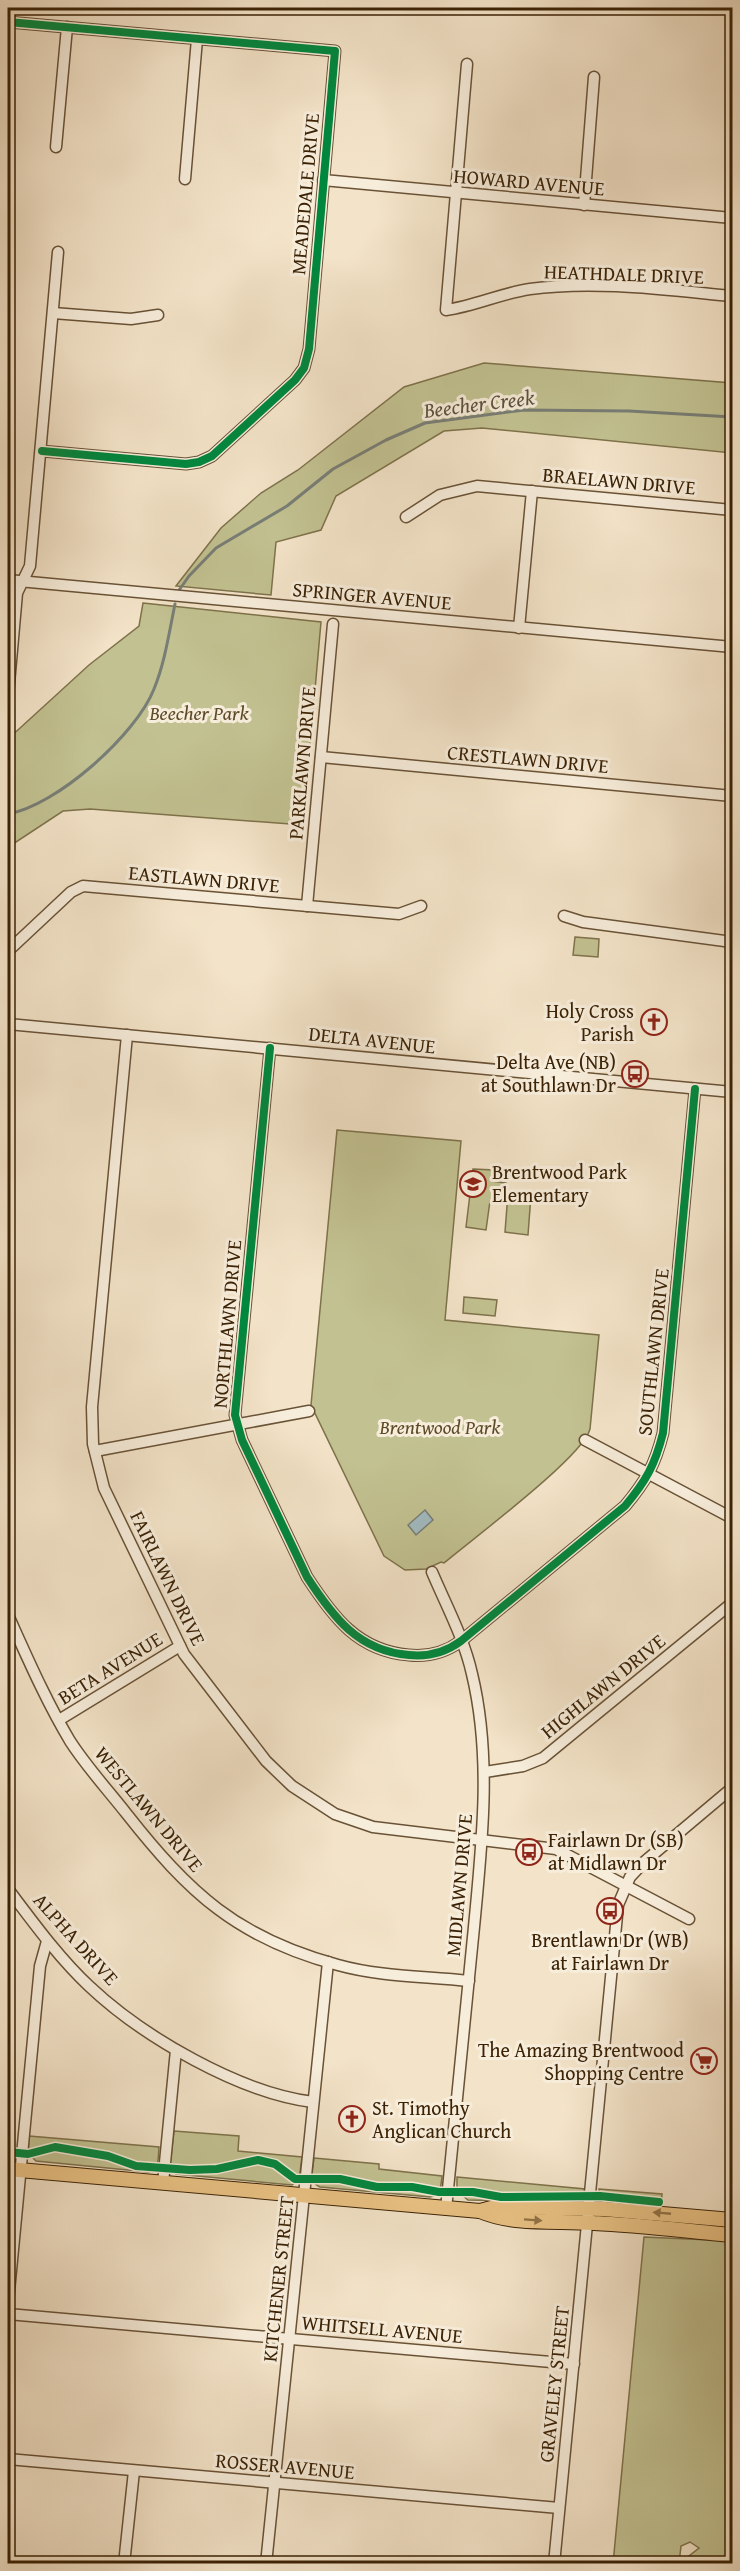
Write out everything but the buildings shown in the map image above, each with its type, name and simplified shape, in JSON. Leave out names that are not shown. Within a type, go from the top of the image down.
[{"type":"main road","points":[[14,2169],[447,2209],[480,2211],[495,2207],[589,2215],[732,2220]]},
{"type":"main road","points":[[589,2215],[732,2235]]},
{"type":"street","name":"MEADEDALE DRIVE","points":[[8,22],[335,51],[309,349],[304,368],[295,381],[212,456],[200,462],[186,464],[42,451]]},
{"type":"street","points":[[56,147],[67,27]]},
{"type":"street","points":[[185,179],[197,39]]},
{"type":"street","points":[[456,193],[467,64]]},
{"type":"street","points":[[584,205],[594,77]]},
{"type":"street","name":"HOWARD AVENUE","points":[[323,180],[732,218]]},
{"type":"street","name":"HEATHDALE DRIVE","points":[[456,193],[446,310],[468,307],[520,291],[550,287],[646,288],[732,296]]},
{"type":"street","points":[[8,695],[17,593],[30,566],[58,252]]},
{"type":"street","points":[[53,313],[131,319],[158,315]]},
{"type":"street","points":[[406,518],[440,495],[477,486],[532,491]]},
{"type":"street","name":"BRAELAWN DRIVE","points":[[519,627],[532,491],[732,510]]},
{"type":"street","name":"SPRINGER AVENUE","points":[[8,580],[732,647]]},
{"type":"street","name":"PARKLAWN DRIVE","points":[[307,906],[333,624]]},
{"type":"street","name":"CRESTLAWN DRIVE","points":[[321,757],[732,796]]},
{"type":"street","name":"EASTLAWN DRIVE","points":[[8,950],[72,891],[83,886],[399,914],[421,906]]},
{"type":"street","points":[[564,916],[583,922],[732,942]]},
{"type":"street","name":"DELTA AVENUE","points":[[8,1024],[732,1092]]},
{"type":"street","name":"FAIRLAWN DRIVE","points":[[128,1035],[92,1407],[95,1451],[107,1496],[189,1662],[266,1761],[308,1799],[335,1814],[373,1827],[409,1833],[482,1839],[556,1849],[689,1919]]},
{"type":"street","name":"NORTHLAWN DRIVE","points":[[270,1048],[235,1415],[236,1425],[307,1577],[341,1623],[360,1640],[394,1654],[415,1656],[434,1654],[449,1650],[461,1641]]},
{"type":"street","name":"SOUTHLAWN DRIVE","points":[[461,1641],[624,1506],[649,1474],[656,1460],[663,1433],[695,1089]]},
{"type":"street","points":[[95,1451],[309,1411]]},
{"type":"street","points":[[585,1440],[732,1518]]},
{"type":"street","name":"MIDLAWN DRIVE","points":[[432,1572],[473,1675],[482,1726],[485,1772],[482,1839],[447,2209]]},
{"type":"street","name":"HIGHLAWN DRIVE","points":[[485,1772],[523,1766],[543,1758],[732,1603]]},
{"type":"street","name":"WESTLAWN DRIVE","points":[[8,1615],[72,1743],[157,1853],[196,1893],[253,1933],[297,1952],[328,1962],[364,1971],[469,1981]]},
{"type":"street","name":"BETA AVENUE","points":[[59,1720],[180,1646]]},
{"type":"street","points":[[626,1885],[644,1862],[732,1788]]},
{"type":"street","name":"GRAVELEY STREET","points":[[554,2564],[616,1916],[626,1885]]},
{"type":"street","name":"ALPHA DRIVE","points":[[8,1889],[47,1941],[89,1986],[135,2023],[176,2050],[236,2080],[301,2101],[313,2102]]},
{"type":"street","points":[[8,2302],[14,2169],[40,1966],[47,1941]]},
{"type":"street","name":"KITCHENER STREET","points":[[266,2564],[328,1962]]},
{"type":"street","points":[[163,2183],[176,2050]]},
{"type":"street","name":"WHITSELL AVENUE","points":[[8,2314],[574,2364]]},
{"type":"street","name":"ROSSER AVENUE","points":[[8,2458],[559,2508]]},
{"type":"street","points":[[124,2564],[134,2471]]},
{"type":"green space","points":[[484,363],[732,383],[732,453],[482,428],[444,431],[336,496],[321,530],[276,542],[271,595],[176,586],[221,528],[261,493],[298,470],[404,387]]},
{"type":"green space","name":"Beecher Park","points":[[143,603],[321,622],[303,825],[90,809],[63,811],[8,846],[8,739],[89,665],[139,626]]},
{"type":"green space","points":[[575,937],[599,939],[598,957],[573,955]]},
{"type":"green space","name":"Brentwood Park","points":[[337,1130],[461,1141],[445,1320],[599,1335],[590,1429],[583,1442],[548,1478],[500,1518],[444,1563],[441,1562],[426,1569],[405,1570],[384,1556],[311,1405]]},
{"type":"green space","points":[[473,1169],[494,1170],[492,1181],[506,1183],[504,1203],[490,1201],[486,1230],[466,1227]]},
{"type":"green space","points":[[508,1193],[531,1195],[528,1235],[505,1232]]},
{"type":"green space","points":[[464,1297],[497,1300],[495,1316],[463,1313]]},
{"type":"green space","points":[[174,2131],[239,2136],[238,2151],[302,2157],[299,2180],[292,2185],[176,2174],[171,2170],[170,2165]]},
{"type":"green space","points":[[29,2136],[159,2147],[158,2162],[155,2169],[148,2172],[36,2161],[28,2153]]},
{"type":"green space","points":[[314,2158],[379,2164],[379,2169],[442,2176],[441,2187],[436,2194],[430,2197],[320,2187],[313,2179]]},
{"type":"green space","points":[[457,2177],[585,2189],[581,2198],[571,2202],[468,2200],[457,2191]]},
{"type":"green space","points":[[599,2189],[662,2194],[661,2207],[607,2203],[601,2199]]},
{"type":"green space","points":[[644,2237],[732,2241],[732,2563],[680,2563],[699,2548],[690,2542],[681,2546],[679,2563],[613,2564]]},
{"type":"water","points":[[425,1510],[433,1520],[416,1535],[408,1525]]},
{"type":"waterway","name":"Beecher Creek","points":[[177,593],[189,576],[216,548],[287,506],[333,469],[386,440],[425,423],[524,410],[629,411],[732,417]]},
{"type":"waterway","name":"Beecher Creek","points":[[8,814],[49,798],[71,783],[113,747],[130,727],[145,707],[158,679],[175,604]]},
{"type":"cycle path","points":[[8,22],[335,51],[309,349],[304,368],[295,380],[212,456],[199,462],[186,464],[42,451]]},
{"type":"cycle path","points":[[270,1048],[235,1415],[242,1440],[307,1577],[327,1606],[349,1630],[361,1639],[375,1647],[409,1655],[436,1653],[461,1641],[625,1506],[649,1472],[663,1433],[695,1089]]},
{"type":"cycle path","points":[[8,2152],[28,2154],[55,2147],[108,2156],[136,2166],[190,2170],[217,2169],[258,2160],[275,2164],[295,2179],[340,2179],[377,2187],[412,2187],[439,2192],[473,2192],[501,2197],[600,2196],[659,2202]]},
{"type":"place","name":"Holy Cross Parish","points":[[654,1022]]},
{"type":"place","name":"Delta Ave (NB) at Southlawn Dr","points":[[635,1074]]},
{"type":"place","name":"Brentwood Park Elementary","points":[[473,1184]]},
{"type":"place","name":"Fairlawn Dr (SB) at Midlawn Dr","points":[[529,1852]]},
{"type":"place","name":"Brentlawn Dr (WB) at Fairlawn Dr","points":[[610,1911]]},
{"type":"place","name":"The Amazing Brentwood Shopping Centre","points":[[704,2061]]},
{"type":"place","name":"St. Timothy Anglican Church","points":[[352,2119]]}]
